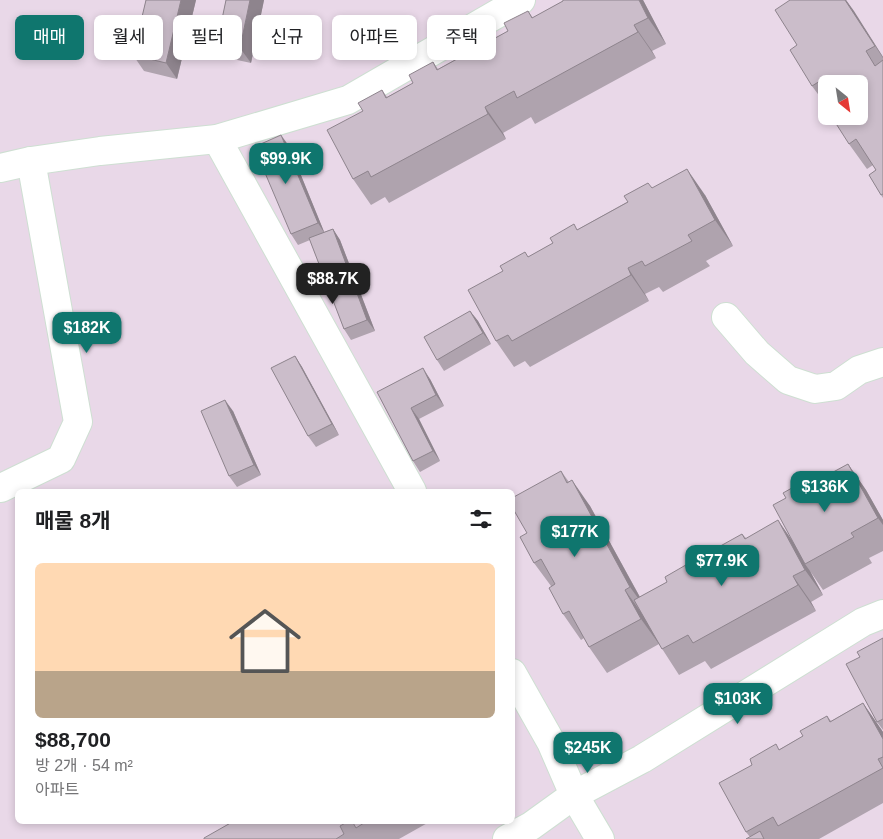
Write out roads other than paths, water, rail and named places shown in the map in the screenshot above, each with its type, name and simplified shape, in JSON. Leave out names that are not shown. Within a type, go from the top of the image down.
[{"type":"street","points":[[0,168],[31,161],[100,151],[217,139],[348,100],[521,0]]},
{"type":"street","points":[[217,139],[411,489]]},
{"type":"street","points":[[1,488],[61,460],[78,422],[31,161]]},
{"type":"street","points":[[726,317],[758,353],[788,380],[815,389],[836,386],[859,370],[883,362]]},
{"type":"street","points":[[507,839],[531,826],[574,795],[642,759],[863,622],[883,614]]},
{"type":"street","points":[[515,678],[550,742],[574,795],[600,839]]}]
